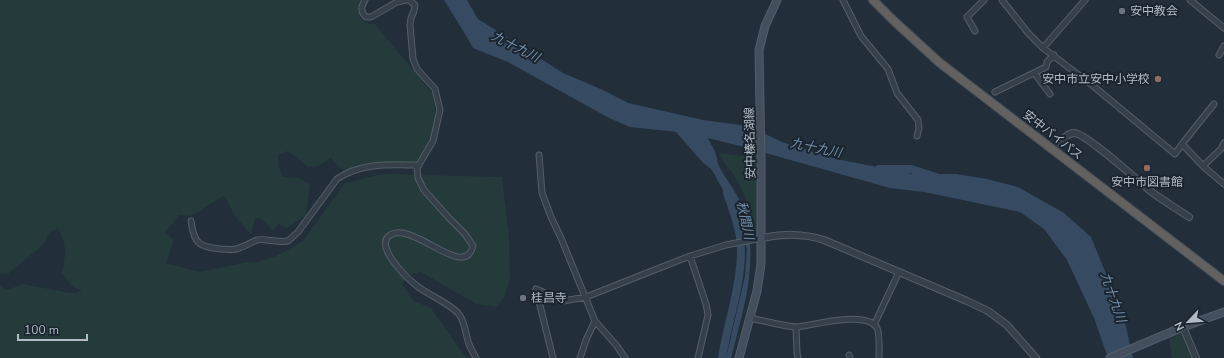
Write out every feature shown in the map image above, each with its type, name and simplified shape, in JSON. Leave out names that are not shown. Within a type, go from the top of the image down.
[{"type":"highway","name":"安中バイパス","points":[[873,0],[940,63],[1224,281]]},
{"type":"main road","name":"安中榛名湖線","points":[[739,358],[760,276],[762,238],[760,42],[767,20],[777,0]]},
{"type":"main road","points":[[1110,358],[1163,335],[1224,312]]},
{"type":"street","points":[[365,0],[361,7],[361,12],[366,17],[371,17],[397,2],[406,0]]},
{"type":"street","points":[[409,0],[415,5],[410,25],[413,58],[417,69],[435,89],[440,110],[433,141],[419,165],[417,172],[420,184],[469,240],[472,246],[471,252],[466,256],[461,258],[454,257],[409,234],[400,233],[388,237],[385,246],[392,260],[417,286],[443,302],[458,314],[463,321],[469,344],[476,358]]},
{"type":"street","points":[[843,0],[861,36],[888,69],[897,93],[918,120],[920,128],[917,136]]},
{"type":"street","points":[[975,31],[967,17],[984,0]]},
{"type":"street","points":[[1002,0],[1029,34],[1044,48],[1175,154],[1214,104]]},
{"type":"street","points":[[1044,48],[1085,0]]},
{"type":"street","points":[[1190,0],[1223,25]]},
{"type":"street","points":[[1219,55],[1224,46]]},
{"type":"street","points":[[995,92],[1035,74],[1046,67],[1047,62],[1054,55]]},
{"type":"street","points":[[1035,74],[1050,94]]},
{"type":"street","points":[[1054,151],[1070,134],[1079,134],[1152,192],[1189,217]]},
{"type":"street","points":[[1203,166],[1222,150],[1224,143]]},
{"type":"street","points":[[1182,144],[1203,166],[1224,184]]},
{"type":"street","points":[[539,155],[542,193],[595,321],[618,346],[625,358]]},
{"type":"street","points":[[191,221],[192,230],[196,240],[201,246],[235,250],[257,240],[288,242],[298,232],[337,179],[345,174],[377,165],[419,165]]},
{"type":"street","points":[[553,358],[536,290],[563,301],[586,297],[690,256],[726,245],[787,234],[811,236],[988,311],[1007,325],[1036,358]]},
{"type":"street","points":[[690,256],[706,304],[708,315],[698,358]]},
{"type":"street","points":[[874,325],[899,272]]},
{"type":"street","points":[[749,318],[796,327],[852,318],[864,320],[874,325],[878,329],[879,358]]},
{"type":"street","points":[[580,358],[586,340],[595,321]]},
{"type":"street","points":[[796,327],[798,358]]},
{"type":"street","points":[[1183,327],[1196,358]]},
{"type":"green space","points":[[0,0],[365,0],[359,13],[361,19],[364,22],[375,24],[432,93],[436,113],[435,131],[429,149],[420,161],[413,164],[374,167],[344,172],[331,158],[318,166],[308,167],[288,151],[278,155],[282,177],[298,178],[310,184],[306,215],[287,228],[279,224],[273,231],[262,219],[255,218],[251,235],[235,216],[224,196],[191,216],[179,215],[165,233],[174,240],[166,263],[200,272],[247,262],[257,262],[276,256],[302,242],[345,183],[382,174],[502,177],[509,236],[510,279],[504,298],[496,307],[476,304],[421,272],[407,275],[402,284],[414,301],[431,308],[463,353],[469,358],[0,358],[0,286],[7,290],[23,284],[71,293],[82,291],[73,287],[62,273],[65,250],[58,228],[50,232],[43,245],[8,274],[0,274]]},
{"type":"green space","points":[[719,153],[756,158],[757,237],[754,238],[755,235],[752,219],[741,188]]},
{"type":"green space","points":[[1180,334],[1182,335],[1191,358],[1172,358],[1169,339]]},
{"type":"water","points":[[444,0],[467,0],[478,19],[563,73],[603,90],[628,103],[703,120],[748,126],[782,142],[836,159],[913,174],[956,174],[987,179],[1018,187],[1064,213],[1091,237],[1124,318],[1133,358],[1108,358],[1094,318],[1067,260],[1044,229],[1020,212],[924,192],[890,188],[708,138],[716,154],[719,166],[742,206],[748,225],[750,244],[748,282],[741,320],[731,358],[726,358],[745,276],[747,249],[737,215],[713,172],[687,133],[630,127],[609,118],[508,62],[473,48]]},
{"type":"waterway","name":"秋間川","points":[[678,128],[711,164]]},
{"type":"waterway","name":"九十九川","points":[[879,169],[911,169],[936,177]]},
{"type":"waterway","name":"秋間川","points":[[722,358],[738,283],[741,252],[738,226],[727,193]]},
{"type":"place","name":"安中教会","points":[[1122,11]]},
{"type":"place","name":"安中市立安中小学校","points":[[1158,79]]},
{"type":"place","name":"安中市図書館","points":[[1147,168]]},
{"type":"place","name":"桂昌寺","points":[[523,298]]}]
